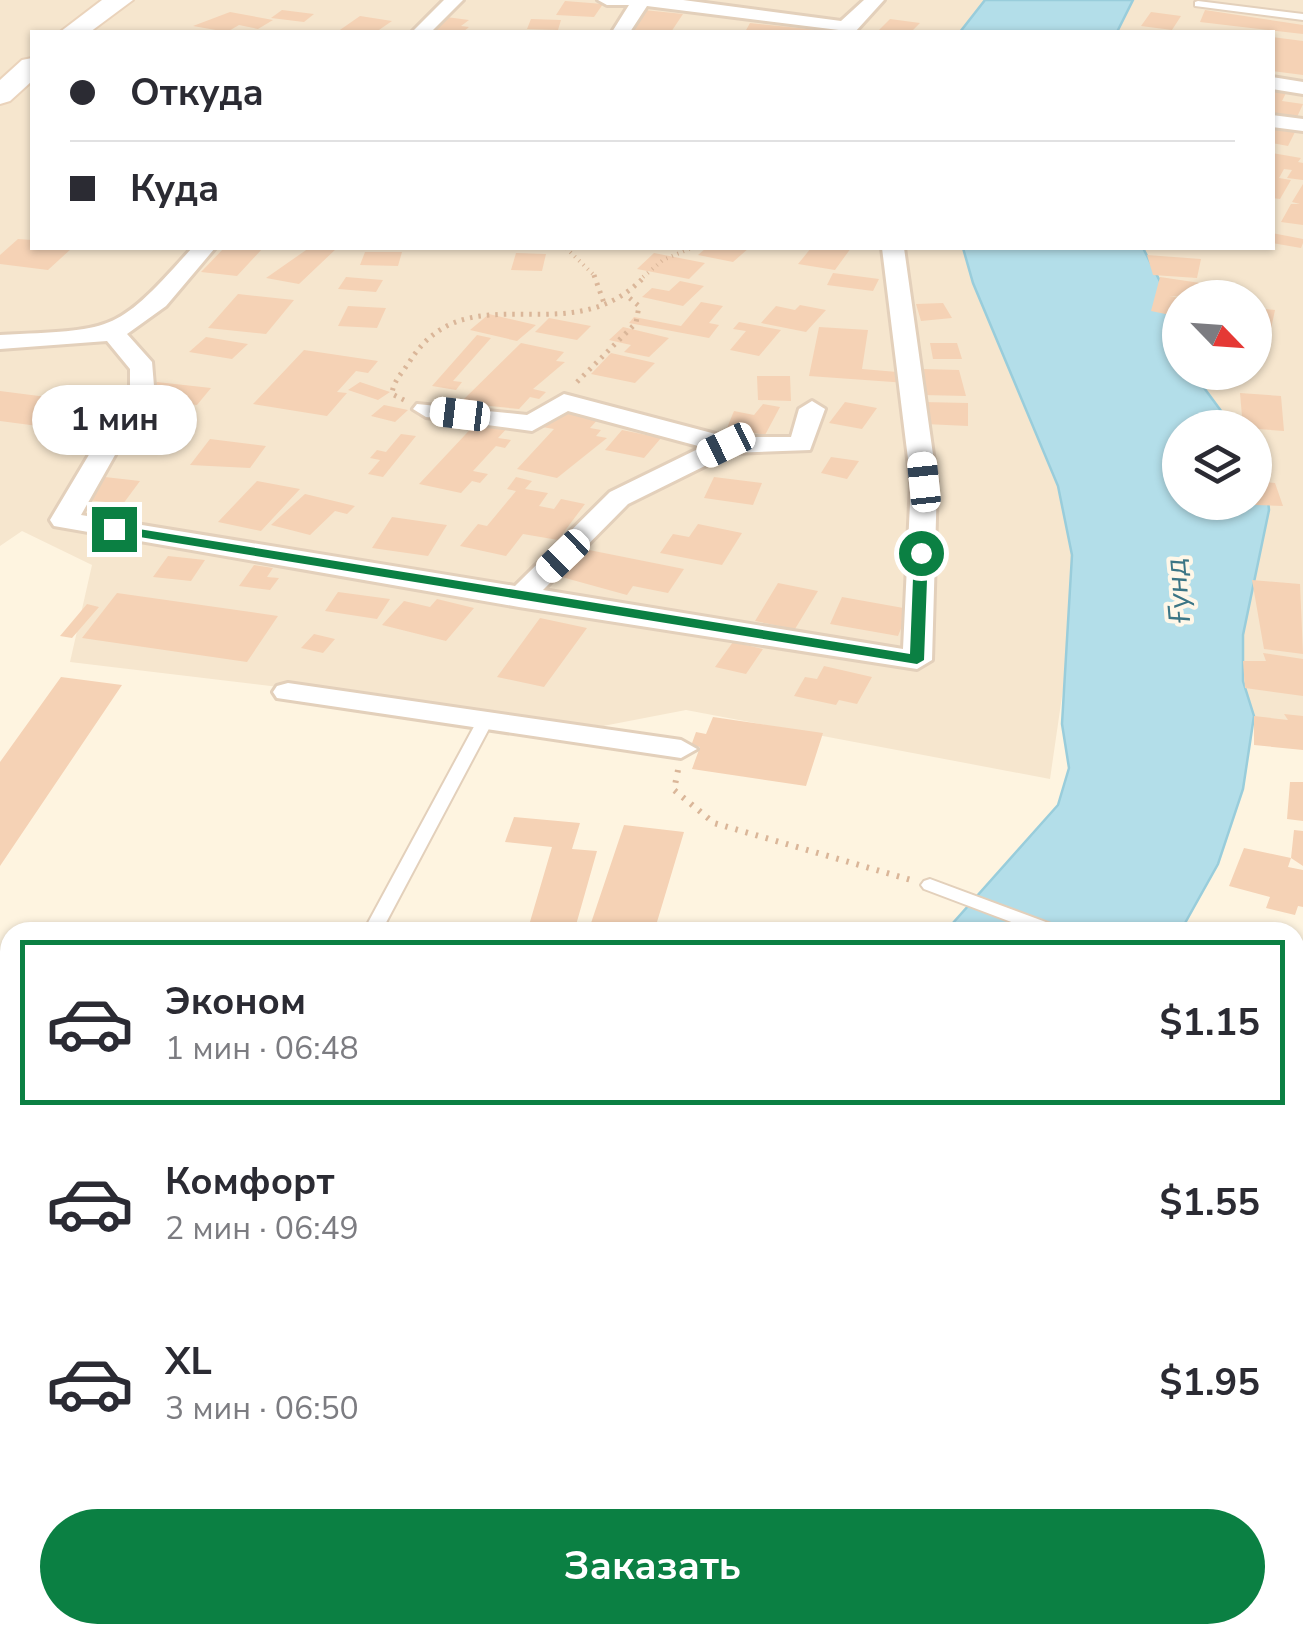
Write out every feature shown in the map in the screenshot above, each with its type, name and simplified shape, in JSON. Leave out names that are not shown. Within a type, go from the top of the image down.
[{"type":"main road","points":[[76,30],[120,0]]},
{"type":"main road","points":[[0,95],[30,68]]},
{"type":"street","points":[[423,30],[454,0]]},
{"type":"street","points":[[607,0],[642,0],[845,30],[875,0]]},
{"type":"street","points":[[623,30],[642,0]]},
{"type":"street","points":[[1275,84],[1303,88]]},
{"type":"street","points":[[1275,121],[1303,125]]},
{"type":"street","points":[[0,342],[111,332],[141,316],[202,250]]},
{"type":"street","points":[[111,332],[141,360],[145,372],[142,386],[64,520],[519,598],[917,660],[924,482],[892,250]]},
{"type":"street","points":[[426,410],[532,423],[564,402],[726,445],[801,445],[812,410]]},
{"type":"street","points":[[519,598],[620,498],[726,445]]},
{"type":"street","points":[[288,692],[681,749]]},
{"type":"lane","points":[[1198,4],[1250,5],[1303,18]]},
{"type":"lane","points":[[377,922],[486,720]]},
{"type":"lane","points":[[930,885],[1028,922]]},
{"type":"path","points":[[568,250],[599,280],[604,303]]},
{"type":"path","points":[[426,410],[392,394],[393,384],[406,371],[422,341],[440,326],[488,310],[537,318],[604,303],[626,295],[665,259],[686,250]]},
{"type":"path","points":[[564,402],[578,380],[636,324],[639,306],[626,295]]},
{"type":"path","points":[[681,749],[674,790],[714,823],[930,885]]},
{"type":"shaded area","points":[[0,0],[985,0],[962,30],[30,30],[30,250],[964,250],[973,283],[1058,486],[1072,556],[1067,662],[1050,779],[686,710],[603,726],[70,662],[92,565],[22,531],[0,546]]},
{"type":"shaded area","points":[[1133,0],[1303,0],[1303,742],[1254,716],[1243,681],[1243,635],[1262,520],[1272,520],[1272,410],[1220,410],[1206,390],[1272,390],[1272,280],[1162,280],[1162,285],[1144,250],[1275,250],[1275,30],[1118,30]]},
{"type":"water","points":[[985,0],[1133,0],[1118,30],[962,30]]},
{"type":"water","name":"Ғунд","points":[[964,250],[1144,250],[1162,285],[1162,390],[1206,390],[1220,410],[1162,410],[1162,520],[1267,520],[1243,635],[1243,681],[1254,716],[1243,789],[1218,864],[1186,922],[954,922],[1058,805],[1069,768],[1062,724],[1072,555],[1058,486],[973,283]]},
{"type":"building","points":[[565,1],[603,4],[594,17],[556,15]]},
{"type":"building","points":[[282,10],[314,14],[304,22],[271,18]]},
{"type":"building","points":[[644,10],[683,14],[672,30],[630,30]]},
{"type":"building","points":[[1205,10],[1303,25],[1303,34],[1275,30],[1200,22]]},
{"type":"building","points":[[230,12],[273,20],[258,29],[239,25],[230,30],[193,26]]},
{"type":"building","points":[[1151,12],[1181,16],[1172,30],[1141,26]]},
{"type":"building","points":[[360,16],[392,21],[379,30],[340,30]]},
{"type":"building","points":[[446,17],[469,20],[461,26],[469,27],[465,30],[431,30]]},
{"type":"building","points":[[531,19],[561,20],[558,30],[527,29]]},
{"type":"building","points":[[890,19],[920,23],[913,30],[879,30]]},
{"type":"building","points":[[750,23],[818,30],[746,30]]},
{"type":"building","points":[[1275,37],[1303,41],[1303,75],[1275,71]]},
{"type":"building","points":[[1275,87],[1288,89],[1282,101],[1303,104],[1297,117],[1275,113]]},
{"type":"building","points":[[1275,127],[1296,130],[1288,146],[1275,144]]},
{"type":"building","points":[[1275,154],[1301,158],[1298,162],[1303,163],[1303,180],[1287,178],[1292,170],[1284,169],[1279,178],[1291,180],[1280,199],[1275,198]]},
{"type":"building","points":[[1303,184],[1303,225],[1281,222],[1291,204],[1300,204],[1292,202]]},
{"type":"building","points":[[1275,234],[1303,239],[1301,248],[1275,244]]},
{"type":"building","points":[[18,239],[30,240],[30,250],[70,250],[48,270],[0,264],[0,255]]},
{"type":"building","points":[[222,250],[261,250],[237,276],[201,272]]},
{"type":"building","points":[[306,250],[335,250],[299,284],[266,278]]},
{"type":"building","points":[[704,250],[747,250],[733,262],[698,255]]},
{"type":"building","points":[[809,250],[850,250],[835,270],[798,264]]},
{"type":"building","points":[[365,252],[402,252],[398,266],[360,265]]},
{"type":"building","points":[[516,253],[546,254],[542,271],[511,270]]},
{"type":"building","points":[[654,253],[705,263],[689,279],[637,269]]},
{"type":"building","points":[[1147,255],[1201,259],[1197,278],[1153,275]]},
{"type":"building","points":[[833,273],[879,279],[873,291],[827,285]]},
{"type":"building","points":[[346,277],[383,280],[376,292],[338,289]]},
{"type":"building","points":[[1160,277],[1180,280],[1162,280],[1162,313],[1151,311]]},
{"type":"building","points":[[680,281],[704,286],[683,306],[642,297],[652,288],[669,291]]},
{"type":"building","points":[[238,294],[294,300],[266,334],[208,328]]},
{"type":"building","points":[[701,302],[723,306],[709,323],[719,325],[709,338],[629,323],[634,317],[681,326]]},
{"type":"building","points":[[943,303],[952,318],[921,321],[916,304]]},
{"type":"building","points":[[800,305],[826,310],[806,332],[761,323],[776,306],[795,310]]},
{"type":"building","points":[[348,306],[386,308],[377,328],[338,326]]},
{"type":"building","points":[[489,314],[536,325],[517,341],[470,330]]},
{"type":"building","points":[[549,318],[591,326],[577,340],[535,332]]},
{"type":"building","points":[[739,322],[781,330],[759,356],[730,350],[746,331],[733,329]]},
{"type":"building","points":[[623,327],[669,338],[649,357],[624,352],[631,345],[609,340]]},
{"type":"building","points":[[819,327],[868,330],[862,369],[909,373],[907,383],[809,376]]},
{"type":"building","points":[[477,335],[491,338],[453,381],[462,382],[456,390],[432,386]]},
{"type":"building","points":[[206,337],[248,344],[232,359],[189,352]]},
{"type":"building","points":[[521,343],[564,352],[556,361],[565,362],[533,389],[546,392],[539,399],[530,397],[519,409],[460,403]]},
{"type":"building","points":[[930,343],[957,343],[962,359],[933,359]]},
{"type":"building","points":[[304,350],[378,361],[368,373],[356,371],[337,392],[347,393],[327,416],[253,404]]},
{"type":"building","points":[[611,353],[655,363],[635,383],[591,374]]},
{"type":"building","points":[[921,369],[959,370],[966,396],[923,395]]},
{"type":"building","points":[[757,376],[790,376],[791,401],[758,400]]},
{"type":"building","points":[[157,382],[211,388],[197,405],[174,402],[166,412],[134,408]]},
{"type":"building","points":[[360,382],[390,392],[378,400],[348,390]]},
{"type":"building","points":[[0,391],[78,401],[53,428],[0,421]]},
{"type":"building","points":[[1240,393],[1281,396],[1284,431],[1272,430],[1272,410],[1241,410]]},
{"type":"building","points":[[845,402],[877,408],[862,429],[829,423]]},
{"type":"building","points":[[923,402],[968,403],[968,426],[925,424]]},
{"type":"building","points":[[763,404],[780,407],[765,435],[727,428],[734,411],[754,415]]},
{"type":"building","points":[[384,405],[408,410],[395,422],[371,416]]},
{"type":"building","points":[[558,409],[599,418],[590,428],[601,430],[596,436],[607,438],[557,478],[517,469],[554,429],[542,427]]},
{"type":"building","points":[[479,420],[509,426],[498,438],[511,440],[505,448],[496,446],[473,471],[488,474],[480,483],[472,481],[461,493],[419,484]]},
{"type":"building","points":[[135,428],[178,432],[164,452],[120,448]]},
{"type":"building","points":[[622,430],[661,438],[644,458],[605,450]]},
{"type":"building","points":[[401,434],[416,436],[383,477],[368,474],[380,460],[370,458],[377,450],[386,452]]},
{"type":"building","points":[[210,439],[266,446],[250,468],[190,465]]},
{"type":"building","points":[[831,457],[859,461],[847,479],[821,473]]},
{"type":"building","points":[[96,476],[140,481],[123,504],[79,499]]},
{"type":"building","points":[[516,477],[532,481],[525,489],[548,493],[539,506],[554,509],[561,499],[585,504],[558,540],[523,534],[506,556],[460,546],[478,524],[487,526],[516,491],[507,489]]},
{"type":"building","points":[[714,477],[762,483],[753,505],[704,498]]},
{"type":"building","points":[[257,481],[300,489],[261,531],[218,522]]},
{"type":"building","points":[[1272,483],[1275,483],[1283,506],[1272,506]]},
{"type":"building","points":[[305,494],[355,506],[347,514],[335,511],[310,535],[271,525]]},
{"type":"building","points":[[392,517],[447,525],[428,556],[372,548]]},
{"type":"building","points":[[698,524],[742,533],[722,565],[660,553],[673,534],[689,537]]},
{"type":"building","points":[[579,548],[684,569],[668,593],[633,586],[627,595],[558,576]]},
{"type":"building","points":[[168,556],[205,560],[191,581],[153,577]]},
{"type":"building","points":[[254,565],[273,568],[267,577],[279,578],[270,590],[239,586]]},
{"type":"building","points":[[1252,580],[1300,584],[1303,654],[1264,649]]},
{"type":"building","points":[[778,583],[818,591],[795,629],[755,621]]},
{"type":"building","points":[[338,592],[390,599],[377,619],[325,611]]},
{"type":"building","points":[[117,593],[278,616],[247,662],[82,638]]},
{"type":"building","points":[[842,597],[909,609],[898,636],[830,624]]},
{"type":"building","points":[[437,599],[474,608],[446,641],[382,625],[404,601],[430,607]]},
{"type":"building","points":[[87,604],[99,607],[72,638],[60,636]]},
{"type":"building","points":[[540,618],[587,628],[544,687],[497,677]]},
{"type":"building","points":[[314,634],[335,639],[323,653],[301,648]]},
{"type":"building","points":[[733,642],[763,649],[746,674],[715,667]]},
{"type":"building","points":[[1263,653],[1303,659],[1303,696],[1245,688],[1243,661],[1266,661]]},
{"type":"building","points":[[824,666],[872,677],[857,704],[839,700],[836,705],[794,696],[805,677],[817,679]]},
{"type":"building","points":[[61,677],[122,685],[0,866],[0,762]]},
{"type":"building","points":[[1284,714],[1303,716],[1303,750],[1254,745],[1254,716],[1288,720]]},
{"type":"building","points":[[713,717],[823,733],[806,786],[692,769],[700,747],[691,746],[696,732],[706,734]]},
{"type":"building","points":[[1290,782],[1303,782],[1303,821],[1287,819]]},
{"type":"building","points":[[514,817],[580,823],[572,849],[597,851],[577,922],[530,922],[552,847],[505,842]]},
{"type":"building","points":[[624,825],[684,832],[657,922],[591,922]]},
{"type":"building","points":[[1294,830],[1303,831],[1303,866],[1291,858]]},
{"type":"building","points":[[1244,848],[1291,858],[1288,867],[1303,870],[1303,907],[1298,906],[1295,915],[1266,908],[1270,897],[1229,886]]},
{"type":"route","points":[[114,529],[917,660],[921,553]]}]
